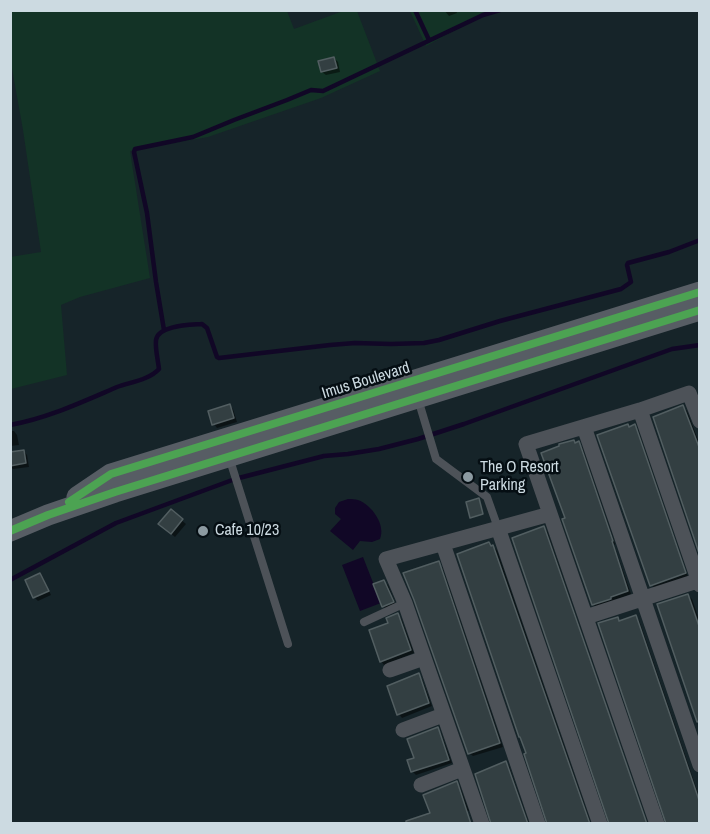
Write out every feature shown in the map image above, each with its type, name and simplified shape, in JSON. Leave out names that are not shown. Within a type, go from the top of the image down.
[{"type":"main road","name":"Imus Boulevard","points":[[10,531],[48,515],[111,474],[228,456],[699,292]]},
{"type":"main road","name":"Imus Boulevard","points":[[415,389],[699,310]]},
{"type":"street","points":[[657,824],[526,444],[689,393],[699,421]]},
{"type":"street","points":[[586,617],[699,582],[640,410]]},
{"type":"street","points":[[584,427],[699,765]]},
{"type":"street","points":[[481,823],[405,603],[386,560],[550,514]]},
{"type":"street","points":[[498,528],[600,824]]},
{"type":"street","points":[[443,544],[538,824]]},
{"type":"street","points":[[390,670],[424,658]]},
{"type":"street","points":[[403,730],[444,715]]},
{"type":"street","points":[[421,784],[462,769]]},
{"type":"lane","points":[[415,389],[436,459],[487,497],[498,528]]},
{"type":"lane","points":[[228,456],[288,644]]},
{"type":"lane","points":[[363,622],[405,603]]},
{"type":"green space","points":[[11,11],[287,11],[294,29],[343,11],[357,11],[380,71],[321,98],[208,137],[130,151],[150,278],[80,297],[61,305],[67,375],[11,389],[10,257],[41,252],[11,63]]},
{"type":"green space","points":[[410,11],[485,11],[486,14],[426,46]]},
{"type":"shaded area","points":[[348,499],[358,500],[368,506],[376,516],[381,528],[380,539],[372,542],[360,541],[353,550],[330,531],[341,519],[335,514],[335,508],[339,502]]},
{"type":"shaded area","points":[[363,557],[381,603],[360,611],[342,565]]},
{"type":"building","points":[[334,57],[337,68],[321,72],[318,61]]},
{"type":"building","points":[[230,404],[234,418],[212,425],[208,411]]},
{"type":"building","points":[[683,405],[699,447],[699,553],[653,417]]},
{"type":"building","points":[[628,424],[629,427],[635,424],[686,573],[650,586],[597,435]]},
{"type":"building","points":[[574,440],[575,443],[579,441],[628,591],[592,605],[562,519],[565,518],[541,453]]},
{"type":"building","points":[[24,450],[26,463],[10,466],[10,452]]},
{"type":"building","points":[[479,498],[483,514],[470,518],[466,502]]},
{"type":"building","points":[[171,509],[183,519],[171,534],[158,524]]},
{"type":"building","points":[[544,526],[647,824],[609,824],[512,538]]},
{"type":"building","points":[[489,542],[491,546],[493,545],[590,824],[547,824],[524,754],[526,753],[457,554]]},
{"type":"building","points":[[439,561],[500,743],[468,754],[403,573]]},
{"type":"building","points":[[40,573],[49,591],[33,598],[25,580]]},
{"type":"building","points":[[384,580],[394,602],[382,607],[373,584]]},
{"type":"building","points":[[688,594],[699,626],[699,721],[697,722],[657,604]]},
{"type":"building","points":[[398,613],[411,650],[380,662],[369,630],[388,623],[386,618]]},
{"type":"building","points":[[636,615],[699,800],[699,824],[666,824],[598,623],[618,617],[619,621]]},
{"type":"building","points":[[419,673],[429,703],[397,715],[387,686]]},
{"type":"building","points":[[438,727],[449,760],[411,772],[407,760],[414,758],[407,739]]},
{"type":"building","points":[[506,761],[528,824],[491,824],[475,774]]},
{"type":"building","points":[[457,781],[471,824],[406,824],[406,821],[430,813],[423,795]]},
{"type":"waterway","points":[[415,10],[429,40]]},
{"type":"waterway","points":[[164,330],[135,149],[193,137],[311,90],[323,91],[483,15],[500,10]]},
{"type":"waterway","points":[[10,425],[51,414],[155,373],[159,369],[156,340],[162,331],[169,329],[202,324],[207,328],[219,358],[355,343],[424,343],[621,289],[631,282],[628,263],[669,252],[700,240]]},
{"type":"waterway","points":[[10,580],[116,523],[235,479],[324,456],[379,449],[418,439],[672,349],[700,345]]},
{"type":"cycle path","points":[[69,502],[111,474],[700,292]]},
{"type":"cycle path","points":[[10,531],[115,492],[700,310]]},
{"type":"place","name":"The O Resort Parking","points":[[468,477]]},
{"type":"place","name":"Cafe 10/23","points":[[203,531]]}]
